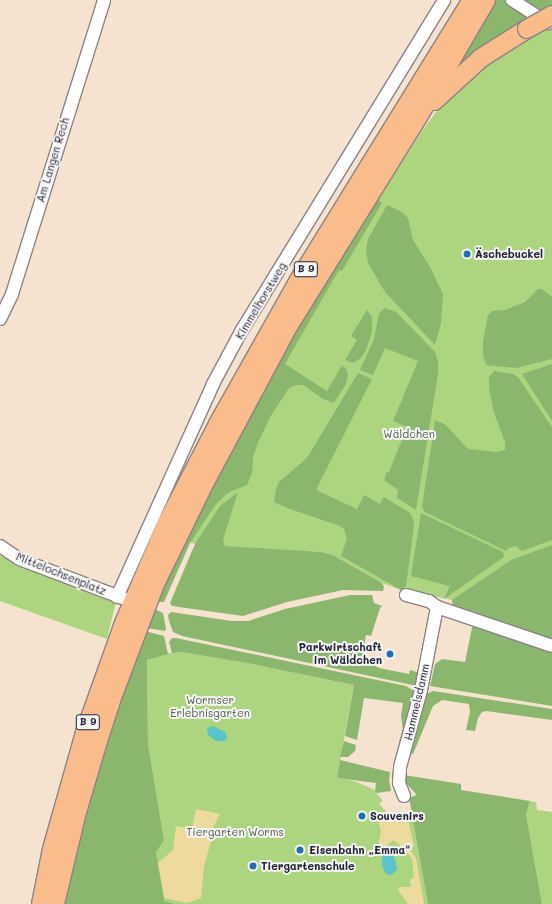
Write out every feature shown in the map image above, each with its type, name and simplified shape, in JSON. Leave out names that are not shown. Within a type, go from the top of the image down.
[{"type":"highway","points":[[418,117],[481,0]]},
{"type":"highway","name":"B 9","points":[[41,904],[54,842],[85,732],[127,616],[167,523],[218,424],[299,280],[481,0]]},
{"type":"highway","name":"B 9","points":[[54,904],[77,812],[98,741],[110,703],[155,584],[205,482],[259,378],[289,325],[418,117],[481,58],[526,29],[552,15]]},
{"type":"street","name":"Am Langen Rech","points":[[0,319],[12,294],[104,0]]},
{"type":"street","name":"Kimmelhorstweg","points":[[120,597],[213,384],[242,330],[444,0]]},
{"type":"street","points":[[512,0],[552,25]]},
{"type":"street","name":"Mittelochsenplatz","points":[[0,546],[18,559],[120,597]]},
{"type":"street","points":[[406,595],[429,601],[438,607],[552,646]]},
{"type":"street","name":"Hammelsdamm","points":[[404,796],[399,783],[400,772],[421,690],[438,607]]},
{"type":"green space","points":[[496,0],[504,0],[534,19],[447,82]]},
{"type":"green space","points":[[520,0],[552,0],[552,8],[542,14]]},
{"type":"green space","name":"Wäldchen","points":[[544,25],[552,29],[552,645],[453,606],[452,600],[398,589],[382,583],[333,555],[321,552],[273,550],[190,543],[270,386],[285,364],[378,200],[422,131],[444,101],[474,70]]},
{"type":"green space","points":[[378,200],[382,203],[342,271],[339,270],[285,364],[327,391],[342,365],[348,374],[346,384],[334,403],[323,399],[303,385],[297,385],[289,388],[270,417],[257,445],[253,457],[252,473],[247,485],[229,492],[216,504],[190,543],[164,602],[154,602],[239,428],[328,276]]},
{"type":"green space","points":[[387,205],[402,212],[408,218],[413,240],[430,267],[443,294],[441,323],[435,345],[385,292],[368,263],[366,250],[368,239]]},
{"type":"green space","points":[[538,289],[542,289],[552,297],[552,359],[516,368],[486,365],[483,355],[483,341],[488,315],[492,311],[505,310],[525,302]]},
{"type":"green space","points":[[385,308],[396,312],[435,352],[438,361],[438,374],[416,510],[397,498],[398,490],[385,481],[385,476],[387,472],[389,472],[407,427],[393,421],[418,361],[385,348],[373,375],[360,370],[374,339],[379,313]]},
{"type":"green space","points":[[367,310],[372,317],[372,333],[365,352],[361,358],[353,363],[345,360],[357,340],[351,336]]},
{"type":"green space","points":[[552,364],[552,421],[522,374]]},
{"type":"green space","points":[[494,371],[513,374],[518,377],[552,427],[552,540],[522,551],[515,546],[506,551],[425,512],[422,507],[435,420],[446,425],[469,449],[496,452],[505,450],[505,442],[494,413],[489,388],[489,377]]},
{"type":"green space","points":[[358,373],[372,379],[316,490],[357,509],[364,495],[380,504],[384,497],[410,513],[414,526],[406,586],[401,590],[341,556],[347,539],[344,529],[340,526],[274,502],[276,489],[279,482],[307,458]]},
{"type":"green space","points":[[238,492],[223,539],[225,546],[321,552],[333,555],[382,583],[384,587],[383,591],[343,590],[287,602],[243,616],[172,606],[170,603],[195,544],[220,506]]},
{"type":"green space","points":[[421,513],[503,552],[504,557],[444,599],[450,586],[411,576]]},
{"type":"green space","points":[[552,545],[552,645],[453,606],[452,600],[511,560]]},
{"type":"green space","points":[[0,556],[46,575],[117,597],[107,639],[0,601]]},
{"type":"green space","points":[[350,595],[372,595],[374,603],[382,606],[371,636],[366,635],[362,659],[379,668],[409,674],[410,670],[420,673],[417,686],[182,636],[173,632],[168,615],[171,612],[232,621],[248,621],[285,609]]},
{"type":"green space","points":[[154,609],[163,613],[166,629],[165,631],[147,628]]},
{"type":"green space","points":[[473,623],[552,652],[552,706],[430,686],[435,664],[442,659],[465,662]]},
{"type":"green space","points":[[145,631],[164,636],[168,654],[147,660],[148,744],[164,840],[156,852],[164,898],[163,901],[175,904],[61,904],[114,709]]},
{"type":"green space","points":[[172,638],[406,686],[414,691],[415,696],[401,744],[399,742],[403,730],[401,716],[403,703],[364,698],[357,740],[345,736],[354,685],[247,663],[181,652],[172,653],[169,642]]},
{"type":"green space","name":"Tiergarten Worms","points":[[176,651],[247,663],[354,685],[337,778],[354,781],[373,789],[383,801],[379,804],[386,811],[386,815],[412,812],[429,904],[106,904],[164,840],[148,744],[147,660]]},
{"type":"green space","points":[[433,691],[552,709],[552,720],[486,711],[482,712],[478,718],[475,731],[466,730],[470,712],[469,704],[442,700],[433,706],[413,754],[409,753],[424,695]]},
{"type":"green space","points":[[344,741],[356,745],[355,751],[348,757],[340,757]]},
{"type":"green space","points":[[340,760],[390,772],[389,780],[391,791],[377,793],[375,792],[376,783],[337,778]]},
{"type":"green space","points":[[404,775],[461,784],[461,790],[530,801],[526,814],[542,904],[428,904],[409,797],[415,796],[416,794],[404,781]]},
{"type":"green space","points":[[530,801],[536,802],[537,810],[552,812],[552,904],[542,904],[526,814]]},
{"type":"sand","points":[[196,809],[220,814],[211,831],[213,834],[204,866],[201,898],[187,903],[164,898],[158,863],[173,850],[176,826],[192,829]]},
{"type":"sand","points":[[406,817],[408,819],[414,846],[410,850],[416,858],[424,904],[408,904],[398,890],[399,887],[411,887],[410,879],[414,878],[412,859],[394,840],[384,848],[382,848],[379,843],[381,831],[379,824],[381,818]]},
{"type":"water","points":[[213,726],[225,732],[227,737],[225,741],[216,741],[208,735],[207,728]]},
{"type":"water","points":[[388,854],[393,855],[397,869],[392,875],[386,874],[382,865],[382,857]]},
{"type":"place","name":"Äschebuckel","points":[[467,254]]},
{"type":"place","name":"Parkwirtschaft im Wäldchen","points":[[390,654]]},
{"type":"place","name":"Souvenirs","points":[[362,816]]},
{"type":"place","name":"Eisenbahn „Emma“","points":[[300,850]]},
{"type":"place","name":"Tiergartenschule","points":[[253,866]]},
{"type":"park label","name":"Wormser Erlebnisgarten","points":[[210,707]]}]
